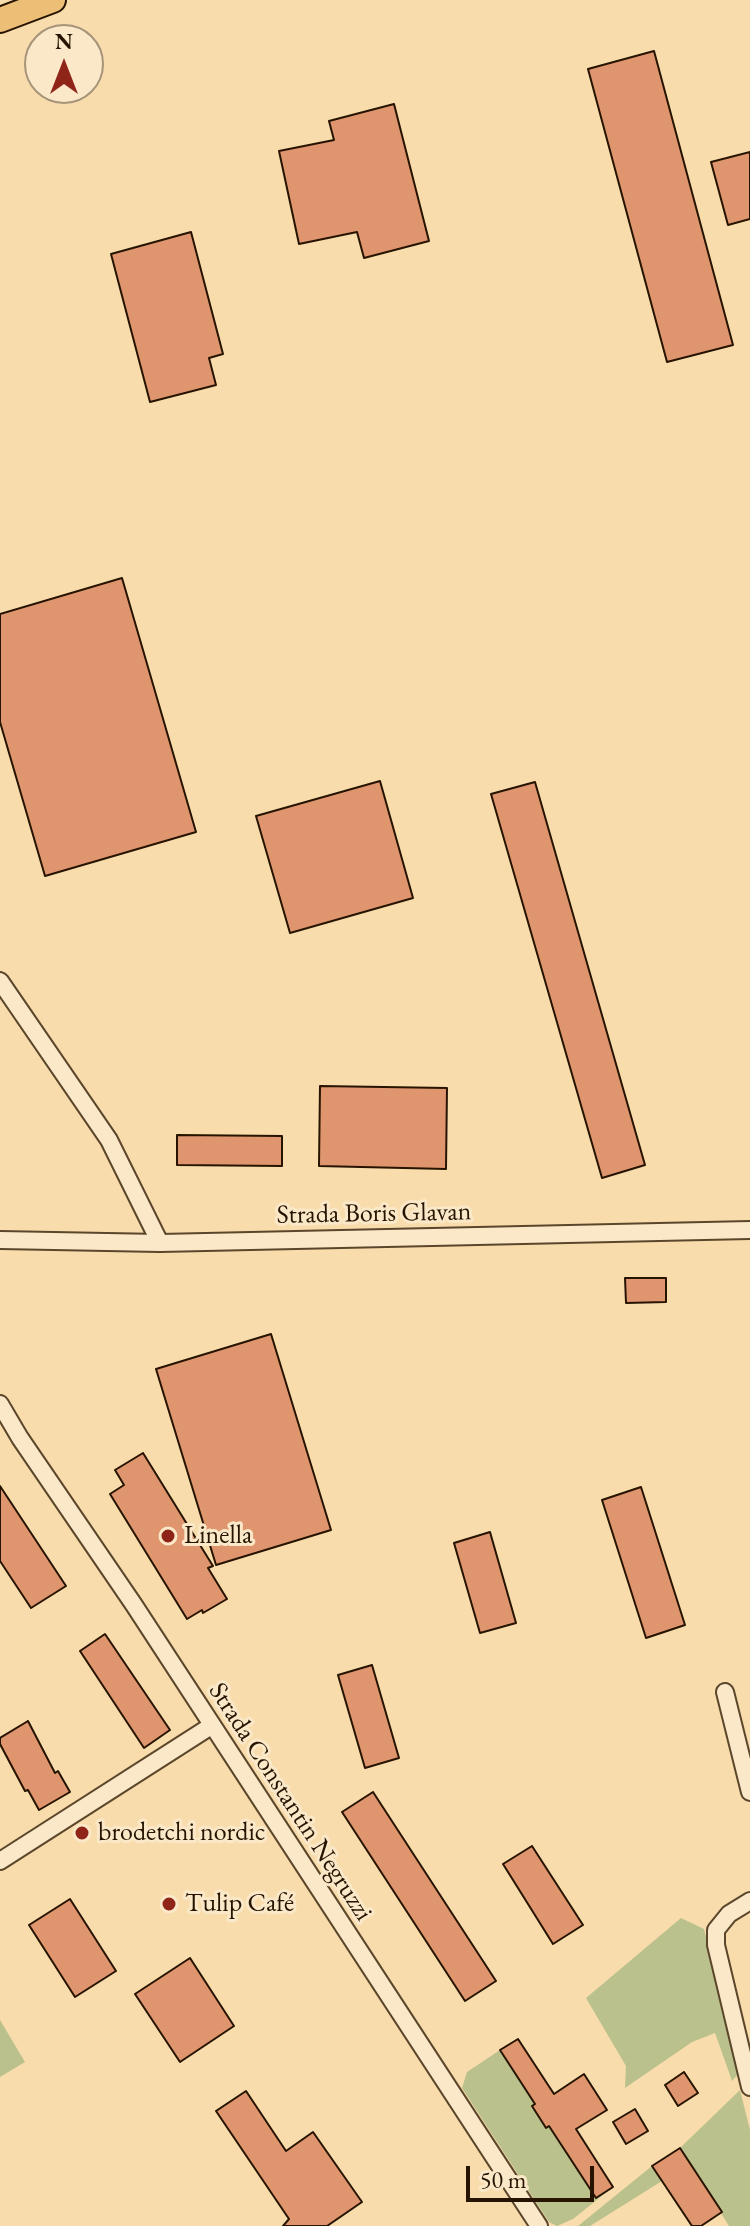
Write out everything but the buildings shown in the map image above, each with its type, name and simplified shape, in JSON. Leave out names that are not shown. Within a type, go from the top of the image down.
[{"type":"main road","points":[[0,20],[53,0]]},
{"type":"street","points":[[0,981],[109,1140],[160,1243]]},
{"type":"street","name":"Strada Boris Glavan","points":[[0,1240],[160,1243],[750,1230]]},
{"type":"street","name":"Strada Constantin Negruzzi","points":[[0,1404],[539,2226]]},
{"type":"street","points":[[725,1692],[750,1792]]},
{"type":"street","points":[[0,1861],[211,1726]]},
{"type":"street","points":[[750,1901],[729,1914],[716,1930],[716,1945],[750,2087]]},
{"type":"green space","points":[[681,1918],[704,1929],[739,2073],[732,2081],[715,2033],[692,2042],[625,2088],[626,2066],[586,1998]]},
{"type":"green space","points":[[0,2020],[25,2062],[0,2077]]},
{"type":"green space","points":[[500,2050],[535,2104],[532,2107],[546,2128],[549,2126],[595,2198],[613,2187],[573,2219],[557,2226],[549,2222],[462,2088],[467,2072]]},
{"type":"green space","points":[[740,2090],[750,2130],[750,2226],[729,2226],[680,2148]]},
{"type":"green space","points":[[652,2166],[662,2181],[590,2226],[578,2226]]},
{"type":"place","name":"Linella","points":[[168,1536]]},
{"type":"place","name":"brodetchi nordic","points":[[82,1833]]},
{"type":"place","name":"Tulip Café","points":[[169,1904]]}]
